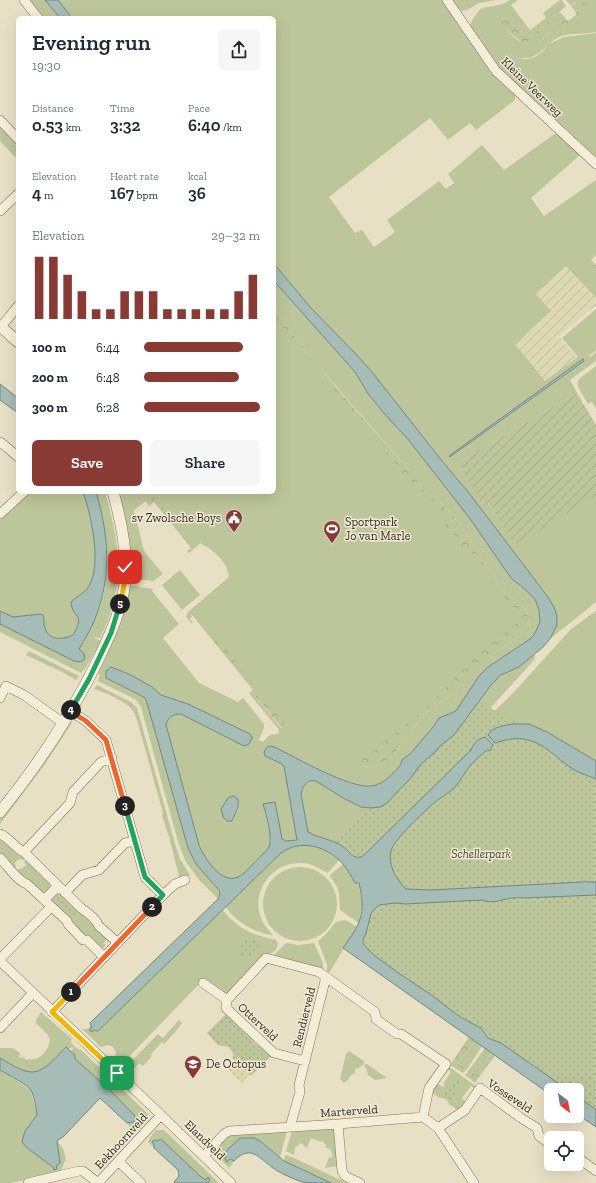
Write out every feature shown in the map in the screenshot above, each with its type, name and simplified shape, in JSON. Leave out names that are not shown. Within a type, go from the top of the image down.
[{"type":"street","points":[[24,0],[36,16]]},
{"type":"street","name":"Kleine Veerweg","points":[[447,0],[496,71],[596,164]]},
{"type":"street","points":[[0,120],[16,137]]},
{"type":"street","points":[[0,211],[16,196]]},
{"type":"street","points":[[16,308],[0,326],[16,340]]},
{"type":"street","points":[[0,442],[10,449],[16,456]]},
{"type":"street","points":[[0,514],[22,494]]},
{"type":"street","points":[[0,812],[41,757],[63,723],[89,679],[111,633],[119,612],[125,581],[125,567],[123,536],[113,494]]},
{"type":"street","points":[[1,692],[6,686],[24,695],[63,723]]},
{"type":"street","points":[[70,711],[86,721],[106,740],[145,877],[163,895]]},
{"type":"street","points":[[24,852],[70,803],[73,792],[101,762],[112,758]]},
{"type":"street","points":[[1,835],[19,850],[24,852],[118,943]]},
{"type":"street","points":[[65,892],[82,876],[99,870],[125,843],[134,841]]},
{"type":"street","points":[[0,858],[15,875],[24,883],[28,884],[67,921],[83,940],[87,940],[104,957]]},
{"type":"street","points":[[52,1012],[163,895],[175,884],[185,880]]},
{"type":"street","points":[[0,960],[48,904],[58,886]]},
{"type":"street","name":"Otterveld","points":[[305,1061],[274,1053],[226,1008],[227,1000],[266,958],[319,972],[326,977]]},
{"type":"street","name":"Elandveld","points":[[0,960],[32,993],[231,1183]]},
{"type":"street","name":"Rendierveld","points":[[290,1127],[300,1092],[299,1085],[326,977],[375,1012],[376,1019],[397,1034],[401,1034],[446,1064],[429,1088],[423,1117]]},
{"type":"street","name":"Otterveld","points":[[203,983],[227,1000]]},
{"type":"street","points":[[0,1028],[32,993]]},
{"type":"street","name":"Vosseveld","points":[[438,1128],[465,1110],[480,1088],[537,1128],[539,1136],[544,1140]]},
{"type":"street","name":"Eekhoornveld","points":[[98,1183],[161,1115]]},
{"type":"street","points":[[423,1117],[438,1128],[474,1183]]},
{"type":"street","name":"Marterveld","points":[[204,1156],[228,1131],[423,1117]]},
{"type":"street","points":[[338,1124],[342,1172],[346,1176],[360,1183]]},
{"type":"street","points":[[118,1161],[141,1183]]},
{"type":"street","points":[[584,1162],[596,1171]]},
{"type":"street","points":[[28,1183],[79,1171],[83,1172],[98,1183]]},
{"type":"shaded area","points":[[566,266],[596,298],[596,305],[559,336],[577,358],[545,382],[515,344],[551,311],[536,294]]},
{"type":"green space","points":[[27,0],[45,0],[58,16],[40,16]]},
{"type":"green space","points":[[58,0],[443,0],[490,71],[515,95],[515,100],[476,130],[470,123],[448,140],[430,118],[329,197],[355,233],[362,230],[374,247],[395,232],[387,220],[439,181],[446,189],[454,183],[448,174],[482,145],[504,170],[556,133],[580,155],[531,198],[544,216],[596,180],[596,255],[591,260],[596,265],[596,298],[566,266],[536,294],[551,311],[515,344],[545,381],[578,357],[562,338],[596,309],[596,350],[589,356],[590,357],[596,352],[596,361],[570,380],[577,393],[458,463],[485,505],[489,503],[514,544],[596,496],[596,602],[550,639],[556,627],[557,613],[548,597],[469,493],[372,372],[311,308],[276,266],[276,16],[70,16]],"holes":[[[583,360],[584,361],[451,457],[450,456]]]},
{"type":"green space","points":[[451,0],[496,0],[479,3],[467,10],[462,11]]},
{"type":"green space","points":[[510,0],[518,0],[511,5],[530,30],[546,18],[543,13],[560,0],[562,0],[566,6],[535,34],[529,36],[525,35],[504,17],[497,17],[514,37],[524,44],[530,45],[535,44],[545,38],[560,25],[578,18],[587,8],[581,1],[574,3],[571,6],[566,0],[596,0],[596,32],[564,35],[555,39],[550,44],[564,37],[596,33],[596,159],[498,67],[470,27],[480,9],[503,4]],"holes":[[[548,45],[535,57],[527,59],[515,59],[534,56]]]},
{"type":"green space","points":[[579,1],[583,1],[587,5],[585,12],[574,21],[559,26],[536,44],[529,46],[523,44],[499,23],[497,17],[500,15],[504,17],[525,35],[531,36],[560,12],[568,21],[577,14],[571,6]]},
{"type":"green space","points":[[0,124],[16,141],[16,158],[0,141]]},
{"type":"green space","name":"Sportpark Jo van Marle","points":[[276,283],[355,372],[369,395],[407,438],[471,520],[512,579],[535,599],[539,610],[540,622],[534,635],[530,639],[488,667],[479,676],[456,711],[439,718],[410,754],[402,760],[398,768],[381,783],[371,786],[362,786],[351,783],[309,765],[275,747],[270,746],[266,748],[264,753],[265,756],[284,766],[297,840],[286,841],[282,839],[275,802],[263,804],[270,837],[269,847],[244,873],[238,877],[232,878],[225,877],[220,874],[209,863],[199,845],[166,725],[171,716],[181,714],[244,746],[249,744],[252,738],[250,734],[188,704],[161,695],[152,687],[131,675],[111,667],[106,671],[106,678],[145,698],[188,848],[196,864],[220,892],[218,899],[200,881],[186,862],[181,850],[141,707],[135,699],[98,681],[100,675],[98,674],[110,648],[109,644],[122,611],[127,590],[129,587],[134,586],[153,589],[152,591],[179,624],[163,638],[199,683],[238,702],[243,698],[264,724],[259,740],[263,742],[269,736],[278,734],[279,730],[249,693],[251,691],[281,728],[283,726],[191,614],[192,617],[190,619],[193,623],[191,623],[186,617],[188,612],[229,577],[226,566],[213,551],[206,546],[198,542],[193,546],[150,494],[276,494],[276,316],[526,621],[467,672],[412,725],[362,766],[371,767],[387,761],[397,751],[403,739],[428,712],[455,692],[478,667],[520,636],[529,624],[527,613],[520,602],[504,591],[476,552],[471,540],[452,514],[440,502],[424,491],[415,477],[314,361],[276,311]],"holes":[[[233,796],[238,800],[237,810],[232,820],[227,821],[223,817],[221,809],[228,798]]]},
{"type":"green space","points":[[276,311],[324,373],[415,477],[424,491],[440,502],[452,514],[471,540],[476,552],[504,591],[520,602],[527,613],[529,624],[520,636],[494,654],[455,692],[428,712],[403,739],[397,751],[387,761],[371,767],[356,765],[426,708],[469,663],[522,618],[276,319]]},
{"type":"green space","points":[[596,366],[596,409],[592,402],[588,404],[577,383],[580,378]]},
{"type":"green space","points":[[577,393],[596,425],[596,496],[514,545],[489,503],[484,506],[458,463]]},
{"type":"green space","points":[[26,494],[84,494],[92,526],[95,566],[93,577],[89,586],[75,599],[71,606],[76,613],[78,620],[74,633],[64,638],[57,639],[47,633],[44,627],[44,617],[40,614],[13,617],[0,611],[0,518]]},
{"type":"green space","points":[[96,494],[106,494],[117,548],[117,584],[114,601],[100,638],[93,637],[101,641],[85,669],[81,673],[0,632],[0,624],[74,661],[95,620],[105,589],[107,557],[104,524]]},
{"type":"green space","points":[[116,494],[142,494],[146,501],[134,510],[144,551],[163,574],[153,581],[134,579],[131,577]]},
{"type":"green space","points":[[142,494],[152,494],[192,542],[198,537],[203,541],[189,553],[187,551],[191,548],[154,502],[149,506]]},
{"type":"green space","points":[[180,570],[200,595],[182,610],[162,585]]},
{"type":"green space","points":[[596,611],[596,761],[547,732],[529,724],[479,726],[512,694],[571,629]]},
{"type":"green space","points":[[198,619],[206,625],[281,714],[285,724],[282,728],[251,691],[253,690],[197,621]]},
{"type":"green space","points":[[29,651],[79,676],[76,680],[26,655]]},
{"type":"green space","points":[[535,654],[535,659],[476,724],[343,846],[308,832],[301,794],[306,783],[316,781],[343,798],[361,807],[468,716],[491,685],[501,675],[519,667]]},
{"type":"green space","points":[[97,685],[131,702],[137,708],[176,847],[180,859],[190,875],[180,880],[162,816],[163,813],[135,715],[126,704],[110,695],[94,689]]},
{"type":"green space","name":"Schellerpark","points":[[466,695],[596,765],[596,1120],[584,1112],[584,1083],[544,1084],[354,947],[375,897],[330,845],[440,731]]},
{"type":"green space","points":[[69,721],[72,723],[45,764],[0,824],[0,819],[24,788]]},
{"type":"green space","points":[[0,838],[2,838],[25,857],[23,860],[19,859],[15,863],[16,867],[14,869],[0,853]]},
{"type":"green space","points":[[299,845],[320,849],[339,860],[328,873],[315,866],[302,863],[283,866],[268,878],[259,895],[258,905],[262,921],[273,935],[259,932],[240,922],[225,906],[281,853]]},
{"type":"green space","points":[[27,859],[50,884],[50,890],[48,892],[41,892],[16,871],[17,869],[21,869],[26,865],[24,862]]},
{"type":"green space","points":[[343,864],[355,883],[358,882],[362,903],[359,923],[340,910],[337,887],[330,876]]},
{"type":"green space","points":[[300,867],[314,870],[326,878],[334,890],[337,904],[334,918],[326,930],[314,938],[300,941],[286,938],[274,930],[266,918],[263,904],[266,890],[274,878],[286,870]]},
{"type":"green space","points":[[54,894],[61,894],[82,912],[108,938],[108,942],[106,940],[104,943],[106,945],[103,948],[98,946],[85,936],[52,903],[52,896]],"holes":[[[59,896],[79,916],[75,920],[54,901]]]},
{"type":"green space","points":[[59,896],[79,916],[75,920],[54,901]]},
{"type":"green space","points":[[222,909],[234,922],[246,930],[259,936],[276,940],[278,945],[276,950],[266,955],[229,994],[225,994],[202,981],[121,1065],[115,1059],[116,1053],[113,1047],[108,1045],[101,1047],[82,1029],[87,1029],[90,1027],[90,1023],[92,1028],[90,1030],[92,1032],[94,1030],[98,1031]]},
{"type":"green space","points":[[343,920],[348,921],[357,927],[329,973],[327,971],[327,965],[318,941],[336,922]]},
{"type":"green space","points":[[247,938],[253,939],[259,946],[257,952],[248,958],[239,953],[240,942]]},
{"type":"green space","points":[[287,943],[298,945],[314,943],[323,963],[323,970],[273,956]]},
{"type":"green space","points":[[41,1012],[72,1039],[71,1043],[79,1050],[80,1049],[148,1114],[148,1119],[140,1128],[133,1132],[127,1123],[132,1122],[134,1124],[134,1121],[109,1089],[75,1059],[75,1055],[71,1051],[73,1049],[72,1047],[69,1049],[66,1047],[46,1067],[36,1072],[23,1070],[0,1058],[0,1048],[13,1048],[20,1053],[19,1058],[23,1057],[27,1060],[38,1058],[44,1053],[50,1040],[47,1033],[36,1023],[36,1020]]},
{"type":"green space","points":[[226,1014],[255,1043],[253,1044],[254,1046],[265,1056],[250,1074],[233,1058],[233,1053],[229,1047],[218,1045],[207,1033]]},
{"type":"green space","points":[[179,1020],[182,1023],[164,1044],[162,1042],[143,1066],[139,1063],[129,1074],[125,1068],[158,1034],[163,1038]]},
{"type":"green space","points":[[469,1037],[475,1041],[458,1063],[467,1069],[463,1073],[450,1065]]},
{"type":"green space","points":[[475,1041],[482,1046],[467,1069],[458,1063]]},
{"type":"green space","points":[[255,1043],[272,1055],[251,1076],[248,1068],[248,1059],[250,1050]]},
{"type":"green space","points":[[485,1048],[491,1052],[484,1066],[476,1076],[469,1070]]},
{"type":"green space","points":[[349,1051],[364,1061],[364,1064],[355,1069],[355,1073],[344,1083],[340,1079],[346,1054]]},
{"type":"green space","points":[[491,1052],[495,1055],[475,1083],[465,1075],[469,1070],[476,1075],[484,1066]]},
{"type":"green space","points":[[365,1064],[387,1078],[375,1080],[368,1075],[364,1066]]},
{"type":"green space","points":[[448,1066],[477,1087],[475,1089],[471,1086],[462,1098],[466,1102],[459,1111],[449,1104],[446,1099],[438,1097],[431,1092],[436,1083],[443,1087],[445,1085],[443,1084],[451,1072],[446,1068]]},
{"type":"green space","points":[[0,1070],[31,1091],[37,1115],[28,1126],[27,1148],[54,1169],[57,1159],[57,1141],[64,1150],[66,1161],[64,1162],[62,1171],[11,1183],[0,1183]]},
{"type":"green space","points":[[457,1076],[464,1081],[450,1100],[443,1096]]},
{"type":"green space","points":[[332,1128],[334,1130],[337,1166],[325,1168],[329,1157],[331,1158],[333,1156],[330,1149],[325,1147],[326,1145],[322,1140],[321,1142],[311,1138],[307,1148],[300,1143],[295,1147],[294,1155],[286,1151],[292,1131]]},
{"type":"green space","points":[[156,1130],[164,1130],[219,1183],[208,1183],[208,1178],[206,1180],[201,1177],[161,1140],[155,1140],[154,1148],[148,1142]]},
{"type":"green space","points":[[285,1131],[286,1135],[280,1157],[254,1138],[226,1151],[225,1160],[230,1159],[234,1161],[229,1168],[218,1157],[218,1154],[216,1156],[211,1151],[228,1135]]},
{"type":"green space","points":[[285,1155],[347,1183],[331,1183],[284,1161]]},
{"type":"sand","points":[[207,1033],[216,1033],[255,1043],[250,1049],[249,1053],[248,1062],[250,1074],[242,1083],[228,1069],[236,1061],[233,1058],[233,1053],[229,1047],[218,1045]]},
{"type":"water","points":[[45,0],[58,0],[70,16],[58,16]]},
{"type":"water","points":[[276,266],[311,308],[372,372],[469,493],[548,597],[557,616],[557,625],[550,639],[543,647],[519,667],[501,675],[491,685],[454,735],[421,764],[410,779],[386,804],[380,807],[361,807],[343,798],[316,781],[306,783],[301,794],[308,832],[338,844],[356,857],[363,856],[471,750],[476,742],[485,737],[493,745],[490,751],[487,750],[475,760],[455,787],[434,803],[417,819],[393,846],[390,857],[392,867],[399,881],[406,889],[431,890],[585,881],[596,882],[596,895],[517,898],[495,902],[482,900],[405,904],[395,903],[379,905],[371,913],[363,943],[374,955],[397,972],[462,1018],[481,1028],[488,1038],[501,1043],[558,1083],[544,1083],[544,1090],[343,948],[358,925],[362,911],[359,883],[355,883],[343,864],[337,858],[314,846],[297,846],[289,848],[281,853],[98,1031],[94,1030],[92,1032],[89,1030],[92,1028],[90,1023],[218,899],[220,894],[218,889],[196,864],[188,848],[145,698],[106,678],[106,671],[111,667],[131,675],[152,687],[161,695],[188,704],[250,734],[252,738],[249,744],[244,746],[181,714],[171,716],[166,725],[199,845],[209,863],[220,874],[225,877],[232,878],[238,877],[244,873],[269,847],[270,832],[263,804],[275,802],[282,839],[286,841],[297,840],[284,766],[265,756],[264,753],[266,748],[270,746],[275,747],[308,765],[350,783],[362,786],[371,786],[381,783],[398,768],[402,760],[410,754],[439,718],[456,711],[479,676],[488,667],[530,639],[534,635],[540,622],[539,610],[535,599],[512,579],[471,520],[407,438],[369,395],[355,372],[276,283]]},
{"type":"water","points":[[583,359],[584,361],[573,369],[450,457],[449,456]]},
{"type":"water","points":[[0,384],[16,396],[16,412],[0,400]]},
{"type":"water","points":[[84,494],[96,494],[104,524],[106,540],[106,571],[100,603],[88,634],[79,649],[84,653],[84,660],[79,662],[74,661],[0,624],[0,611],[13,617],[40,614],[43,615],[44,626],[47,632],[53,637],[65,638],[73,635],[77,628],[78,619],[71,602],[89,586],[93,577],[95,565],[94,539]]},
{"type":"water","points":[[514,724],[529,724],[547,732],[596,761],[596,779],[572,769],[548,750],[535,742],[523,739],[510,739],[495,743],[488,735],[496,728]]},
{"type":"water","points":[[233,796],[238,800],[238,807],[232,821],[227,821],[223,817],[221,809],[228,798]]},
{"type":"water","points":[[66,1047],[75,1055],[75,1059],[109,1089],[135,1116],[134,1121],[136,1122],[135,1124],[132,1122],[127,1123],[100,1098],[64,1136],[57,1141],[60,1163],[56,1166],[57,1169],[54,1170],[53,1167],[27,1148],[22,1142],[25,1131],[37,1115],[34,1098],[30,1089],[0,1070],[0,1058],[23,1070],[36,1072],[46,1067]]},
{"type":"water","points":[[584,1101],[596,1110],[596,1127],[584,1119]]},
{"type":"water","points":[[240,1138],[254,1138],[260,1141],[284,1161],[331,1183],[302,1182],[279,1172],[261,1158],[251,1153],[246,1153],[234,1161],[230,1159],[227,1162],[225,1159],[226,1151]]},
{"type":"water","points":[[161,1139],[201,1177],[206,1180],[208,1177],[210,1180],[208,1183],[175,1183],[174,1182],[179,1176],[178,1170],[154,1148],[154,1144],[152,1142],[154,1140],[157,1141]]},
{"type":"place","name":"sv Zwolsche Boys","points":[[234,533]]},
{"type":"place","name":"Sportpark Jo van Marle","points":[[332,544]]},
{"type":"place","name":"De Octopus","points":[[193,1079]]},
{"type":"route","points":[[117,1073],[52,1012],[163,895],[145,877],[106,740],[86,721],[70,711],[89,679],[115,623],[119,612],[125,581],[125,567]]}]
